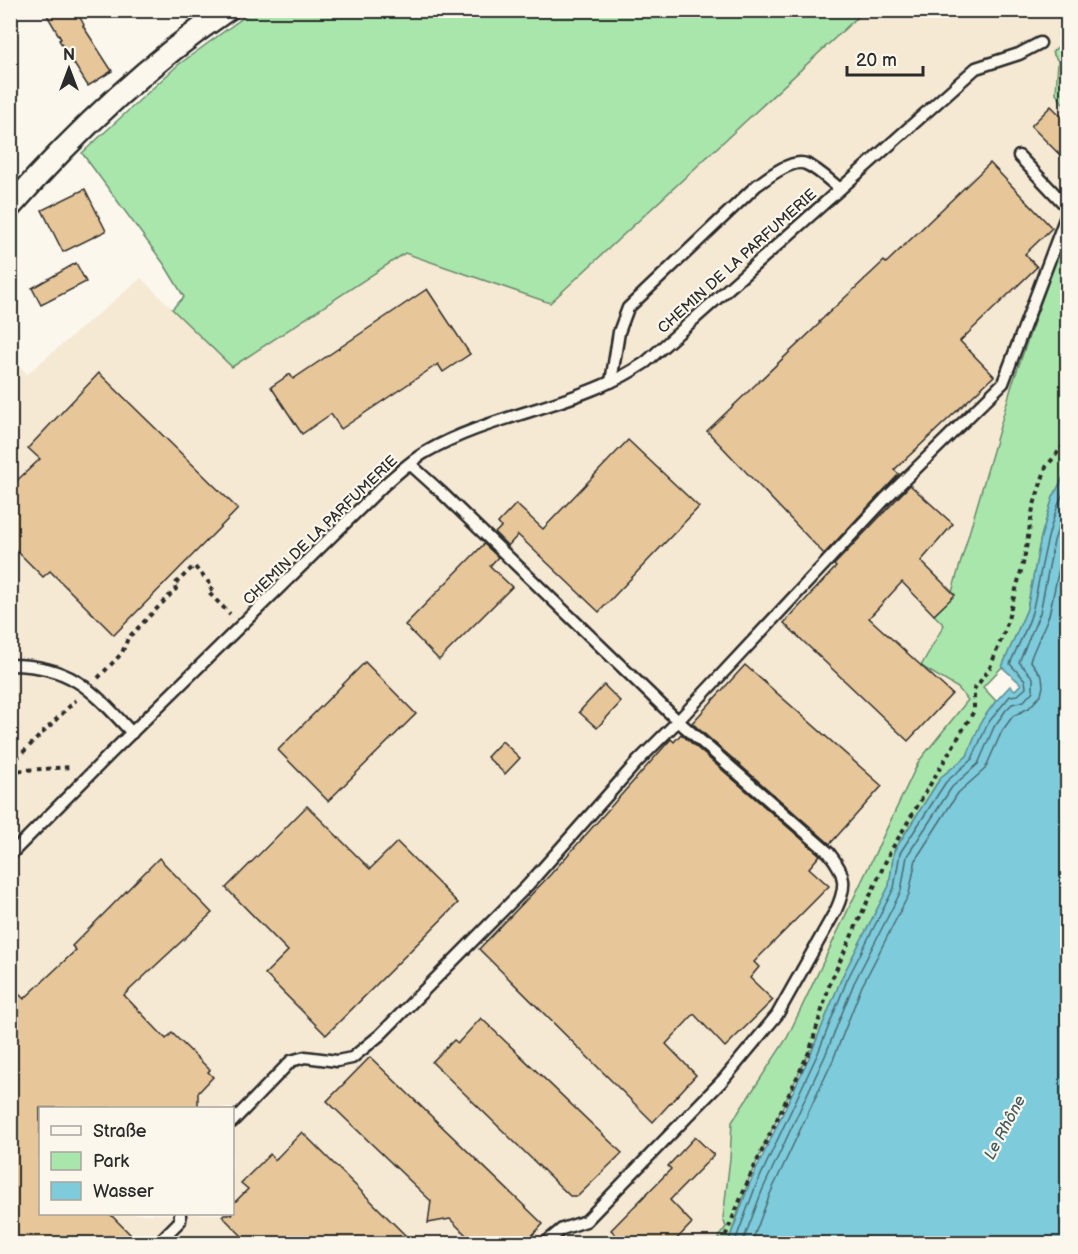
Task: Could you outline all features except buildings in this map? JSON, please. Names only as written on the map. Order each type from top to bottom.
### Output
[{"type":"street","points":[[10,207],[117,98],[226,10]]},
{"type":"lane","name":"CHEMIN DE LA PARFUMERIE","points":[[10,855],[383,486],[410,464],[424,453],[456,438],[611,382],[646,362],[976,68],[1019,54],[1040,43]]},
{"type":"lane","points":[[234,1120],[291,1061],[305,1056],[337,1061],[352,1058],[380,1035],[528,885],[637,762],[887,496],[1004,383],[1068,209],[1019,156]]},
{"type":"lane","points":[[611,382],[619,332],[628,308],[756,186],[778,170],[795,163],[805,163],[840,189]]},
{"type":"lane","points":[[410,464],[678,721],[829,854],[843,876],[843,895],[777,1016],[723,1080],[586,1221],[562,1229],[544,1244]]},
{"type":"lane","points":[[10,664],[46,667],[68,675],[88,688],[132,732]]},
{"type":"lane","points":[[157,1244],[180,1221],[180,1215]]},
{"type":"path","points":[[722,1244],[750,1176],[810,1050],[830,983],[890,852],[974,711],[974,689],[989,670],[1005,630],[1024,560],[1034,508],[1046,468],[1068,440]]},
{"type":"path","points":[[10,765],[122,653],[128,638],[176,589],[174,585],[194,566],[213,587],[208,592],[223,607]]},
{"type":"path","points":[[10,771],[73,767]]},
{"type":"shaded area","points":[[864,11],[1067,11],[1067,352],[968,700],[919,761],[787,1038],[732,1122],[727,1227],[719,1236],[718,1243],[11,1243],[10,356],[27,374],[141,278],[232,367],[405,253],[550,303]]},
{"type":"green space","points":[[252,11],[864,11],[550,303],[405,253],[232,367],[172,309],[184,297],[164,264],[82,153],[178,65]]},
{"type":"green space","points":[[1067,24],[1067,110],[1056,93],[1058,61],[1052,52],[1062,43],[1058,33]]},
{"type":"green space","points":[[1067,227],[1067,470],[1053,497],[1041,537],[1027,609],[1002,667],[983,687],[996,701],[982,720],[967,756],[941,777],[894,851],[889,886],[842,977],[812,1051],[810,1050],[750,1176],[728,1243],[718,1244],[719,1236],[726,1227],[723,1219],[732,1122],[787,1038],[919,761],[968,700],[958,688],[921,666],[944,625],[934,615],[954,595],[952,592],[1012,385]]},
{"type":"water","name":"Le Rhône","points":[[1067,470],[1067,1243],[728,1243],[749,1185],[812,1051],[842,977],[889,886],[894,851],[941,777],[967,756],[982,720],[996,701],[1010,686],[1015,690],[1021,684],[1002,667],[1027,609],[1041,537],[1053,497]]}]
